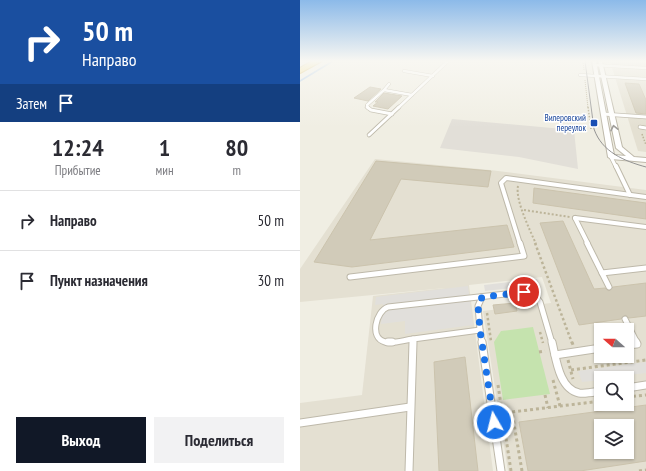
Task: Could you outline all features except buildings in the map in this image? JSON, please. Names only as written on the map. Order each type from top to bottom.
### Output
[{"type":"street","points":[[601,83],[603,114],[611,157],[646,160]]},
{"type":"street","points":[[602,83],[619,148],[634,159]]},
{"type":"lane","points":[[369,135],[425,83]]},
{"type":"lane","points":[[389,84],[368,103],[367,107],[371,110],[392,114]]},
{"type":"lane","points":[[384,90],[412,95]]},
{"type":"lane","points":[[603,114],[646,117]]},
{"type":"lane","points":[[640,127],[646,128]]},
{"type":"lane","points":[[611,157],[630,195]]},
{"type":"lane","points":[[350,277],[524,256],[501,183],[506,178],[646,197]]},
{"type":"lane","points":[[575,218],[646,227]]},
{"type":"lane","points":[[575,218],[609,288]]},
{"type":"lane","points":[[602,273],[646,268]]},
{"type":"lane","points":[[480,330],[385,343],[380,341],[376,333],[378,315],[381,311],[388,307],[524,292],[534,295],[540,302],[563,380],[569,388],[578,394],[594,392]]},
{"type":"lane","points":[[482,297],[478,306],[480,330],[501,471]]},
{"type":"lane","points":[[625,319],[627,323]]},
{"type":"lane","points":[[409,471],[413,339]]},
{"type":"lane","points":[[555,355],[594,349]]},
{"type":"lane","points":[[634,387],[646,385]]},
{"type":"lane","points":[[300,423],[410,407]]},
{"type":"path","points":[[585,83],[591,129]]},
{"type":"path","points":[[640,127],[646,145]]},
{"type":"path","points":[[520,180],[517,191],[575,352]]},
{"type":"path","points":[[524,210],[575,218]]},
{"type":"path","points":[[486,308],[492,347]]},
{"type":"path","points":[[539,330],[547,358]]},
{"type":"path","points":[[539,352],[545,351]]},
{"type":"path","points":[[571,370],[646,360]]},
{"type":"path","points":[[497,378],[511,471]]},
{"type":"path","points":[[553,379],[560,406]]},
{"type":"path","points":[[545,395],[548,408]]},
{"type":"path","points":[[634,396],[646,395]]},
{"type":"path","points":[[522,471],[512,412],[594,402]]},
{"type":"path","points":[[639,471],[646,470]]},
{"type":"shaded area","points":[[617,83],[646,83],[646,152],[638,151]]},
{"type":"shaded area","points":[[452,119],[574,130],[578,169],[519,157],[440,148]]},
{"type":"shaded area","points":[[375,159],[490,170],[646,190],[646,471],[508,471],[483,311],[551,303],[542,277],[469,285],[493,471],[300,471],[300,403],[362,395],[373,296],[445,288],[300,302],[300,269]]},
{"type":"shaded area","points":[[537,279],[539,285],[485,291],[484,285]]},
{"type":"shaded area","points":[[468,286],[473,325],[405,334],[405,321],[381,324],[383,304],[375,305],[376,297]]},
{"type":"shaded area","points":[[646,362],[646,373],[634,374],[634,371],[594,371],[594,381],[582,382],[578,371]]},
{"type":"green space","points":[[533,327],[550,394],[503,400],[494,342],[501,331]]},
{"type":"tram line","points":[[588,83],[594,129],[602,144],[608,150],[622,158],[646,167]]},
{"type":"place","name":"Вилеровский переулок","points":[[594,123]]},
{"type":"route","points":[[494,422],[480,330],[478,306],[482,297],[524,292]]}]
